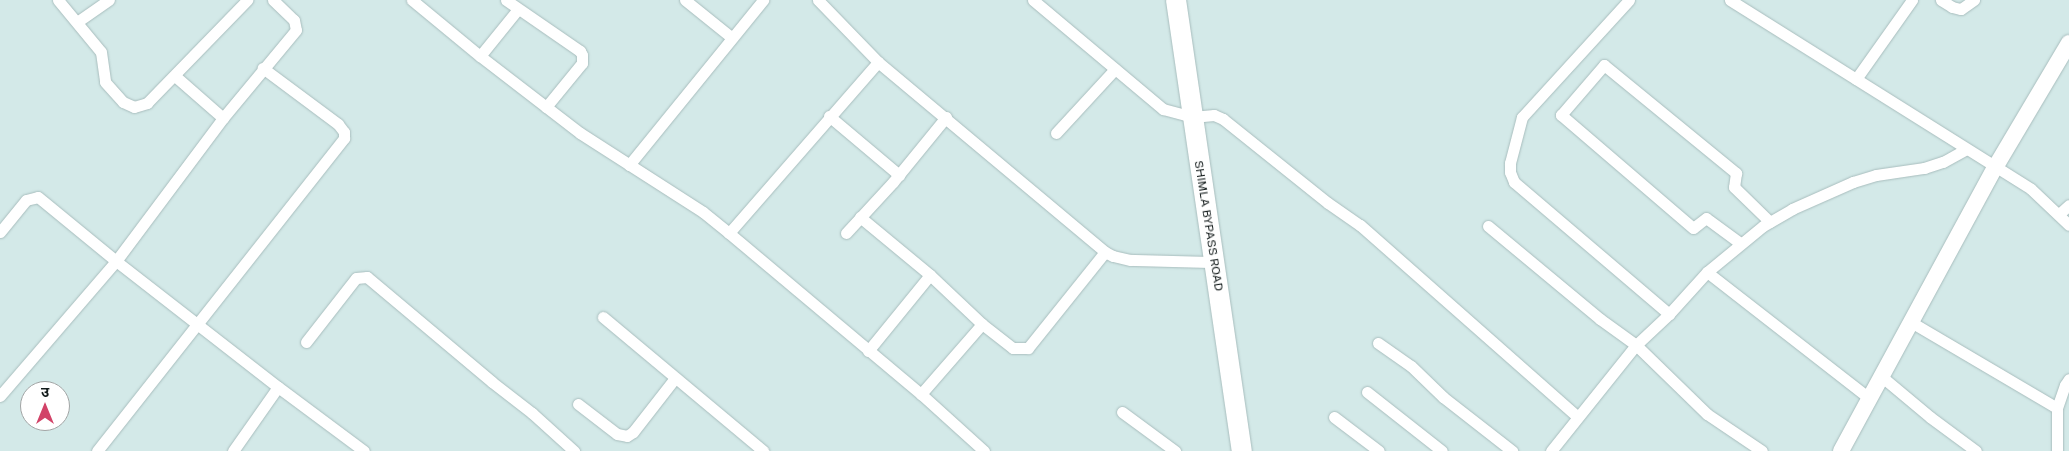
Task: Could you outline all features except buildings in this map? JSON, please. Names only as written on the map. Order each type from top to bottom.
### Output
[{"type":"highway","name":"SHIMLA BYPASS ROAD","points":[[1176,0],[1242,451]]},
{"type":"street","points":[[58,0],[101,52],[105,82],[123,102],[134,107],[141,107],[175,76],[247,0]]},
{"type":"street","points":[[77,22],[109,0]]},
{"type":"street","points":[[0,396],[116,261],[223,118],[297,26],[294,20],[273,0]]},
{"type":"street","points":[[412,0],[480,56],[580,133],[703,212],[730,233],[921,394],[984,451]]},
{"type":"street","points":[[506,0],[580,51],[582,55],[582,63],[546,107]]},
{"type":"street","points":[[686,0],[731,37]]},
{"type":"street","points":[[629,165],[731,37],[763,0]]},
{"type":"street","points":[[818,0],[878,62],[946,117],[1104,252],[1131,260],[1214,262]]},
{"type":"street","points":[[1033,0],[1163,110],[1192,117],[1214,115],[1223,119],[1328,203],[1360,225],[1577,416]]},
{"type":"street","points":[[1629,0],[1522,117],[1510,164],[1510,172],[1514,182],[1669,314]]},
{"type":"street","points":[[1730,0],[2031,189],[2069,225]]},
{"type":"street","points":[[1856,79],[1912,0]]},
{"type":"street","points":[[1941,0],[1952,7],[1961,9],[1974,0]]},
{"type":"street","points":[[480,56],[518,9]]},
{"type":"street","points":[[1841,451],[1996,166],[2064,61],[2069,43]]},
{"type":"street","points":[[730,233],[829,116],[878,62]]},
{"type":"street","points":[[1740,243],[1706,218],[1694,228],[1561,115],[1604,65],[1736,173],[1734,187],[1770,222]]},
{"type":"street","points":[[97,451],[344,138],[344,132],[338,124],[263,68]]},
{"type":"street","points":[[1056,133],[1115,69]]},
{"type":"street","points":[[175,76],[223,118]]},
{"type":"street","points":[[829,116],[899,175]]},
{"type":"street","points":[[846,233],[899,175],[946,117]]},
{"type":"street","points":[[1551,451],[1577,416],[1636,345],[1669,314],[1706,272],[1740,243],[1792,209],[1853,182],[1876,175],[1924,168],[1943,162],[1966,149]]},
{"type":"street","points":[[0,232],[26,200],[38,197],[116,261],[278,388],[364,451]]},
{"type":"street","points":[[2059,214],[2069,205]]},
{"type":"street","points":[[860,217],[930,275],[982,324],[1013,348],[1028,348],[1104,252]]},
{"type":"street","points":[[1488,226],[1600,319],[1636,345],[1707,414],[1762,451]]},
{"type":"street","points":[[1706,272],[1869,398]]},
{"type":"street","points":[[868,351],[930,275]]},
{"type":"street","points":[[306,342],[356,278],[367,277],[492,382],[532,413],[574,451]]},
{"type":"street","points":[[603,318],[763,451]]},
{"type":"street","points":[[1911,322],[2057,408]]},
{"type":"street","points":[[921,394],[982,324]]},
{"type":"street","points":[[1378,343],[1411,366],[1443,397],[1512,451]]},
{"type":"street","points":[[1881,376],[1930,417],[1976,451]]},
{"type":"street","points":[[578,404],[616,434],[627,436],[633,432],[675,378]]},
{"type":"street","points":[[2057,451],[2057,408],[2064,385],[2069,379]]},
{"type":"street","points":[[233,451],[278,388]]},
{"type":"street","points":[[1368,392],[1442,451]]},
{"type":"street","points":[[1122,412],[1175,451]]},
{"type":"street","points":[[1334,417],[1379,451]]}]
